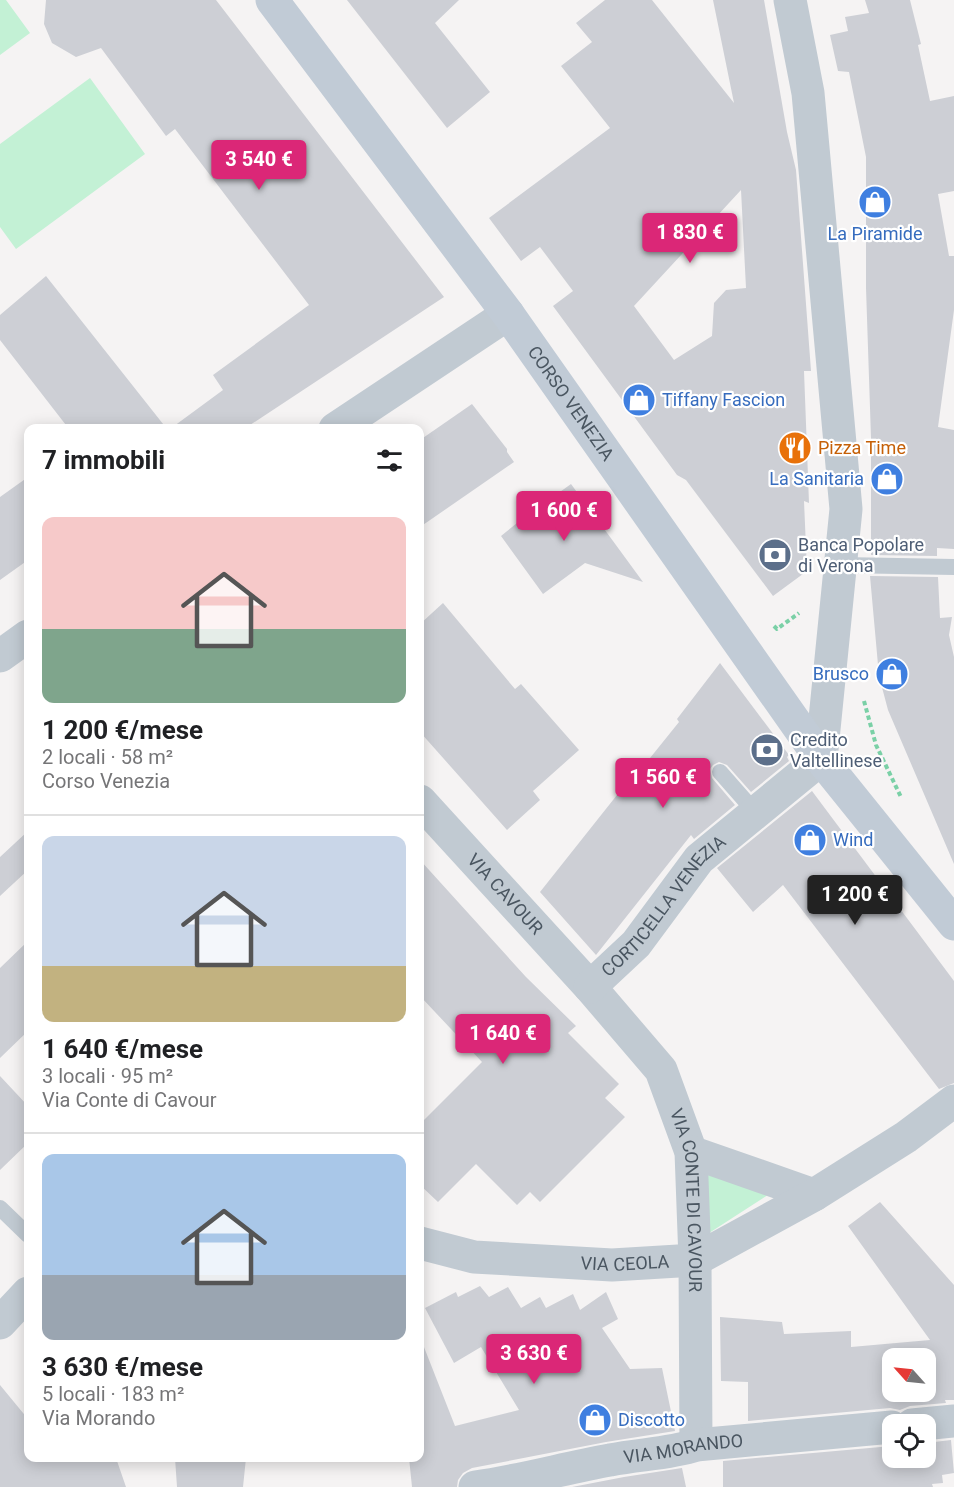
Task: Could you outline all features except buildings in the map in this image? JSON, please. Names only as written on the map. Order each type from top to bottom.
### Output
[{"type":"street","name":"CORSO VENEZIA","points":[[272,0],[507,314],[821,759],[954,924]]},
{"type":"street","points":[[800,5],[846,509],[821,759]]},
{"type":"street","points":[[342,424],[507,314]]},
{"type":"street","name":"CORTICELLA VENEZIA","points":[[590,987],[636,944],[699,859],[821,759]]},
{"type":"street","name":"VIA CAVOUR","points":[[424,805],[590,987]]},
{"type":"street","name":"VIA CONTE DI CAVOUR","points":[[590,987],[661,1070],[691,1152],[695,1260],[696,1445]]},
{"type":"street","name":"VIA CEOLA","points":[[424,1247],[474,1257],[600,1264],[695,1260],[814,1195],[906,1137],[954,1101]]},
{"type":"street","points":[[691,1152],[814,1195]]},
{"type":"street","points":[[0,1323],[24,1297]]},
{"type":"street","points":[[936,1423],[954,1421]]},
{"type":"street","name":"VIA MORANDO","points":[[475,1487],[612,1460],[683,1450],[696,1445],[882,1428]]},
{"type":"lane","points":[[841,565],[954,567]]},
{"type":"lane","points":[[720,772],[756,813]]},
{"type":"lane","points":[[0,1208],[24,1231]]},
{"type":"path","points":[[863,695],[876,745],[906,806]]},
{"type":"green space","points":[[0,0],[6,0],[30,33],[0,55]]},
{"type":"green space","points":[[90,78],[145,154],[16,249],[0,227],[0,144]]},
{"type":"green space","points":[[705,1172],[771,1193],[706,1235]]},
{"type":"place","name":"La Piramide","points":[[875,202]]},
{"type":"place","name":"Tiffany Fascion","points":[[639,400]]},
{"type":"place","name":"Pizza Time","points":[[795,448]]},
{"type":"place","name":"La Sanitaria","points":[[887,479]]},
{"type":"place","name":"Banca Popolare di Verona","points":[[775,555]]},
{"type":"place","name":"Brusco","points":[[892,674]]},
{"type":"place","name":"Credito Valtellinese","points":[[767,750]]},
{"type":"place","name":"Wind","points":[[810,840]]},
{"type":"place","name":"Discotto","points":[[595,1420]]}]
